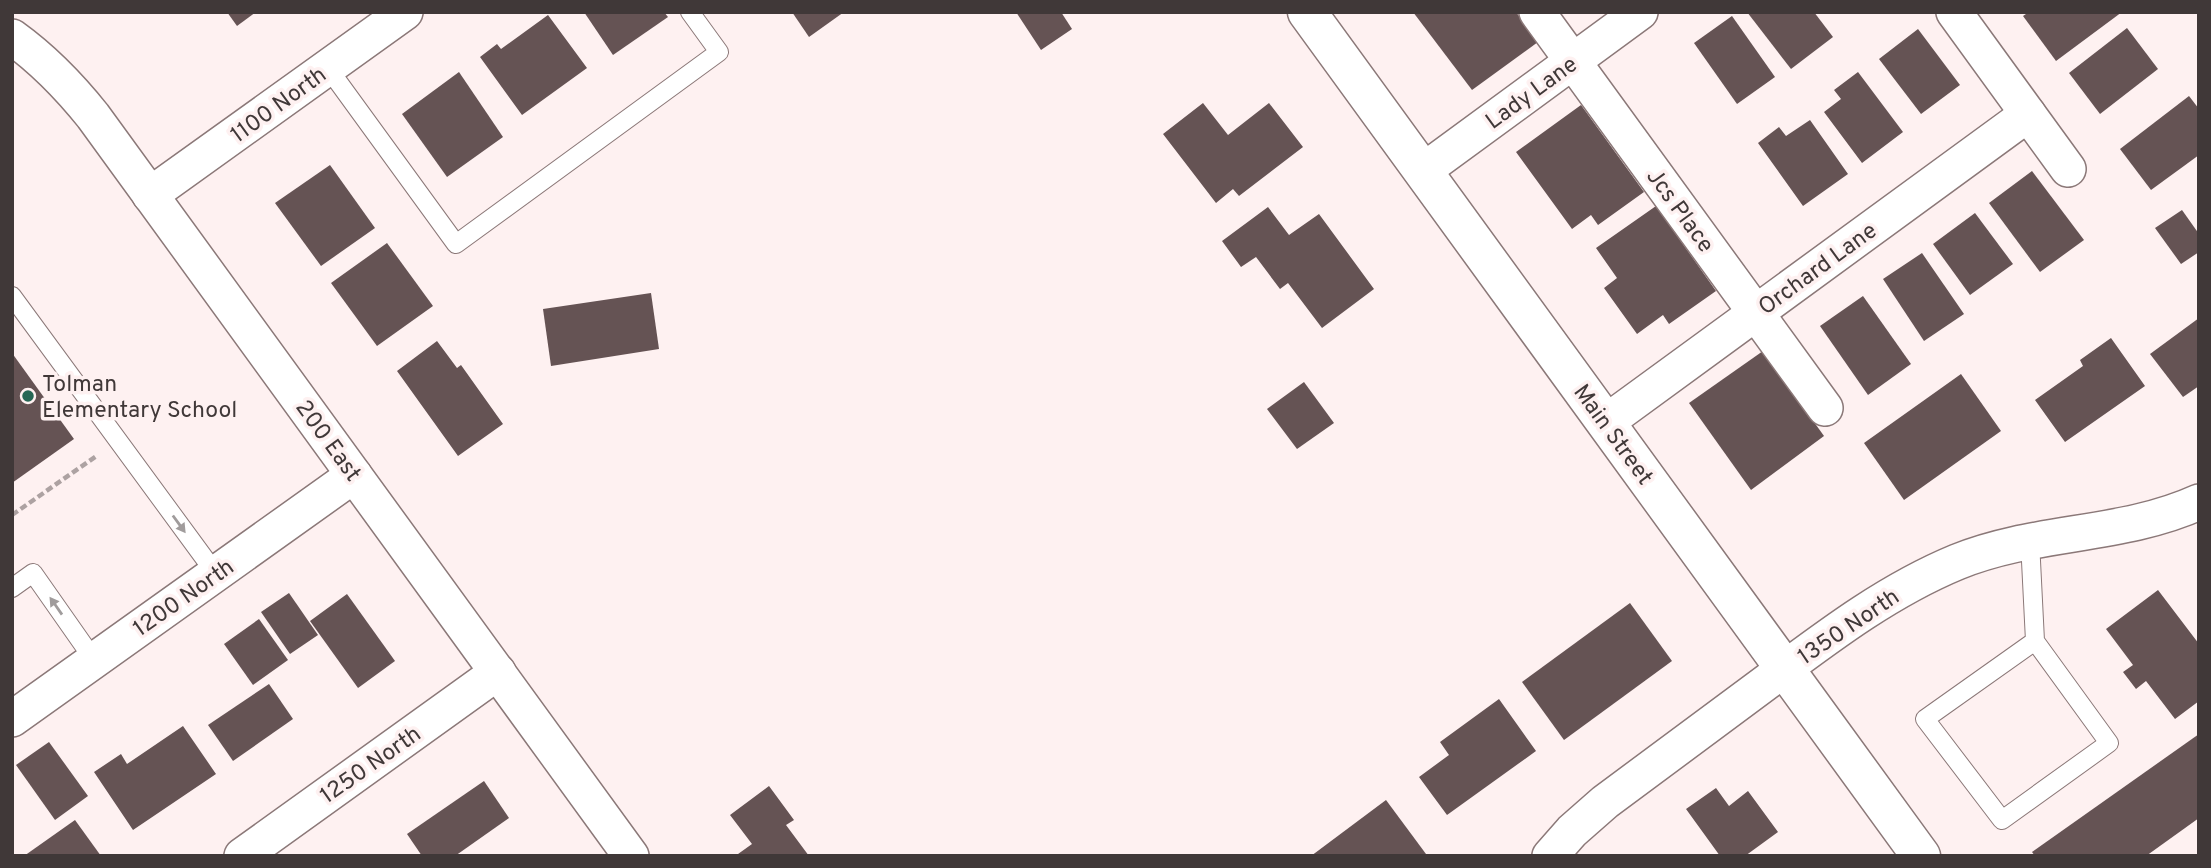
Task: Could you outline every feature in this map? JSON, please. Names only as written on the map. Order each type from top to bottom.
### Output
[{"type":"main road","name":"Main Street","points":[[1307,12],[1921,856]]},
{"type":"street","name":"1100 North","points":[[150,195],[405,12]]},
{"type":"street","name":"Jcs Place","points":[[1537,12],[1825,408]]},
{"type":"street","name":"Lady Lane","points":[[1423,171],[1640,12]]},
{"type":"street","points":[[1954,12],[2068,169]]},
{"type":"street","name":"200 East","points":[[15,44],[70,87],[632,856]]},
{"type":"street","name":"Orchard Lane","points":[[1605,423],[2028,114]]},
{"type":"street","name":"1200 North","points":[[12,719],[354,475]]},
{"type":"street","name":"1350 North","points":[[1550,856],[1572,831],[1605,802],[1857,617],[1923,577],[1994,549],[2139,523],[2199,502]]},
{"type":"street","name":"1250 North","points":[[242,856],[498,673]]},
{"type":"lane","points":[[328,68],[456,243],[719,52],[690,12]]},
{"type":"lane","points":[[12,296],[216,574]]},
{"type":"lane","points":[[2030,541],[2035,641],[2109,743],[2002,820],[1924,719],[2035,641]]},
{"type":"lane","points":[[12,587],[33,573],[94,660]]},
{"type":"path","points":[[12,515],[98,454]]},
{"type":"building","points":[[227,12],[256,12],[237,26]]},
{"type":"building","points":[[584,12],[664,12],[668,17],[613,55]]},
{"type":"building","points":[[792,12],[844,12],[809,37]]},
{"type":"building","points":[[1016,12],[1061,12],[1072,29],[1041,50]]},
{"type":"building","points":[[1413,12],[1516,12],[1538,42],[1472,90]]},
{"type":"building","points":[[1747,12],[1814,12],[1833,37],[1791,69]]},
{"type":"building","points":[[2029,12],[2122,12],[2056,61],[2023,16]]},
{"type":"building","points":[[548,15],[587,68],[522,115],[480,57],[497,44],[501,49]]},
{"type":"building","points":[[1732,16],[1775,77],[1737,104],[1694,43]]},
{"type":"building","points":[[2127,28],[2158,69],[2100,114],[2069,73]]},
{"type":"building","points":[[1918,29],[1960,85],[1921,114],[1879,59]]},
{"type":"building","points":[[459,72],[503,137],[447,177],[402,114]]},
{"type":"building","points":[[1858,72],[1903,132],[1862,163],[1824,112],[1841,99],[1834,90]]},
{"type":"building","points":[[2189,96],[2199,109],[2199,155],[2151,190],[2120,149]]},
{"type":"building","points":[[1203,103],[1228,135],[1269,103],[1303,147],[1239,196],[1233,189],[1216,203],[1163,134]]},
{"type":"building","points":[[1581,105],[1644,192],[1598,225],[1591,215],[1572,229],[1516,152]]},
{"type":"building","points":[[1810,120],[1848,174],[1803,206],[1758,143],[1779,127],[1786,136]]},
{"type":"building","points":[[330,165],[375,228],[321,266],[275,203]]},
{"type":"building","points":[[2032,171],[2084,240],[2040,272],[1989,203]]},
{"type":"building","points":[[1656,206],[1716,291],[1669,324],[1663,315],[1637,334],[1604,288],[1617,278],[1596,248]]},
{"type":"building","points":[[1268,207],[1289,235],[1319,214],[1374,289],[1322,328],[1288,283],[1280,289],[1256,257],[1241,267],[1222,241]]},
{"type":"building","points":[[2182,210],[2199,234],[2199,252],[2181,264],[2155,228]]},
{"type":"building","points":[[1975,213],[2013,264],[1970,295],[1933,244]]},
{"type":"building","points":[[387,243],[433,306],[377,346],[331,283]]},
{"type":"building","points":[[1922,253],[1964,314],[1924,341],[1883,279]]},
{"type":"building","points":[[651,293],[659,349],[551,366],[543,309]]},
{"type":"building","points":[[1863,296],[1911,364],[1868,395],[1820,326]]},
{"type":"building","points":[[2199,318],[2199,386],[2183,397],[2150,354]]},
{"type":"building","points":[[2111,338],[2145,386],[2065,442],[2035,400],[2083,366],[2080,360]]},
{"type":"building","points":[[437,341],[457,368],[461,365],[503,424],[458,456],[397,371]]},
{"type":"building","points":[[1763,351],[1824,436],[1751,490],[1689,403]]},
{"type":"building","name":"Tolman Elementary School","points":[[12,353],[74,439],[12,483]]},
{"type":"building","points":[[1961,374],[2001,431],[1904,500],[1864,443]]},
{"type":"building","points":[[1304,382],[1334,423],[1297,449],[1267,409]]},
{"type":"building","points":[[2158,590],[2199,644],[2199,701],[2175,719],[2146,681],[2136,689],[2123,672],[2133,665],[2106,629]]},
{"type":"building","points":[[289,593],[318,635],[290,654],[261,612]]},
{"type":"building","points":[[347,594],[395,661],[358,688],[310,621]]},
{"type":"building","points":[[1630,603],[1672,661],[1564,740],[1522,682]]},
{"type":"building","points":[[259,619],[288,660],[253,685],[224,644]]},
{"type":"building","points":[[269,684],[293,719],[233,761],[208,725]]},
{"type":"building","points":[[1499,699],[1536,751],[1447,815],[1419,777],[1449,755],[1440,742]]},
{"type":"building","points":[[183,726],[216,774],[133,830],[94,772],[121,754],[127,764]]},
{"type":"building","points":[[2199,734],[2199,818],[2146,856],[2035,856],[2032,852]]},
{"type":"building","points":[[49,742],[88,796],[55,820],[16,765]]},
{"type":"building","points":[[484,781],[509,818],[455,856],[422,856],[407,834]]},
{"type":"building","points":[[769,786],[794,820],[786,825],[809,856],[738,854],[752,844],[730,815]]},
{"type":"building","points":[[1716,788],[1729,806],[1748,791],[1778,832],[1745,856],[1720,856],[1686,809]]},
{"type":"building","points":[[1386,800],[1426,854],[1311,856]]},
{"type":"building","points":[[75,820],[101,856],[24,856]]},
{"type":"place","name":"Tolman Elementary School","points":[[28,396]]}]
